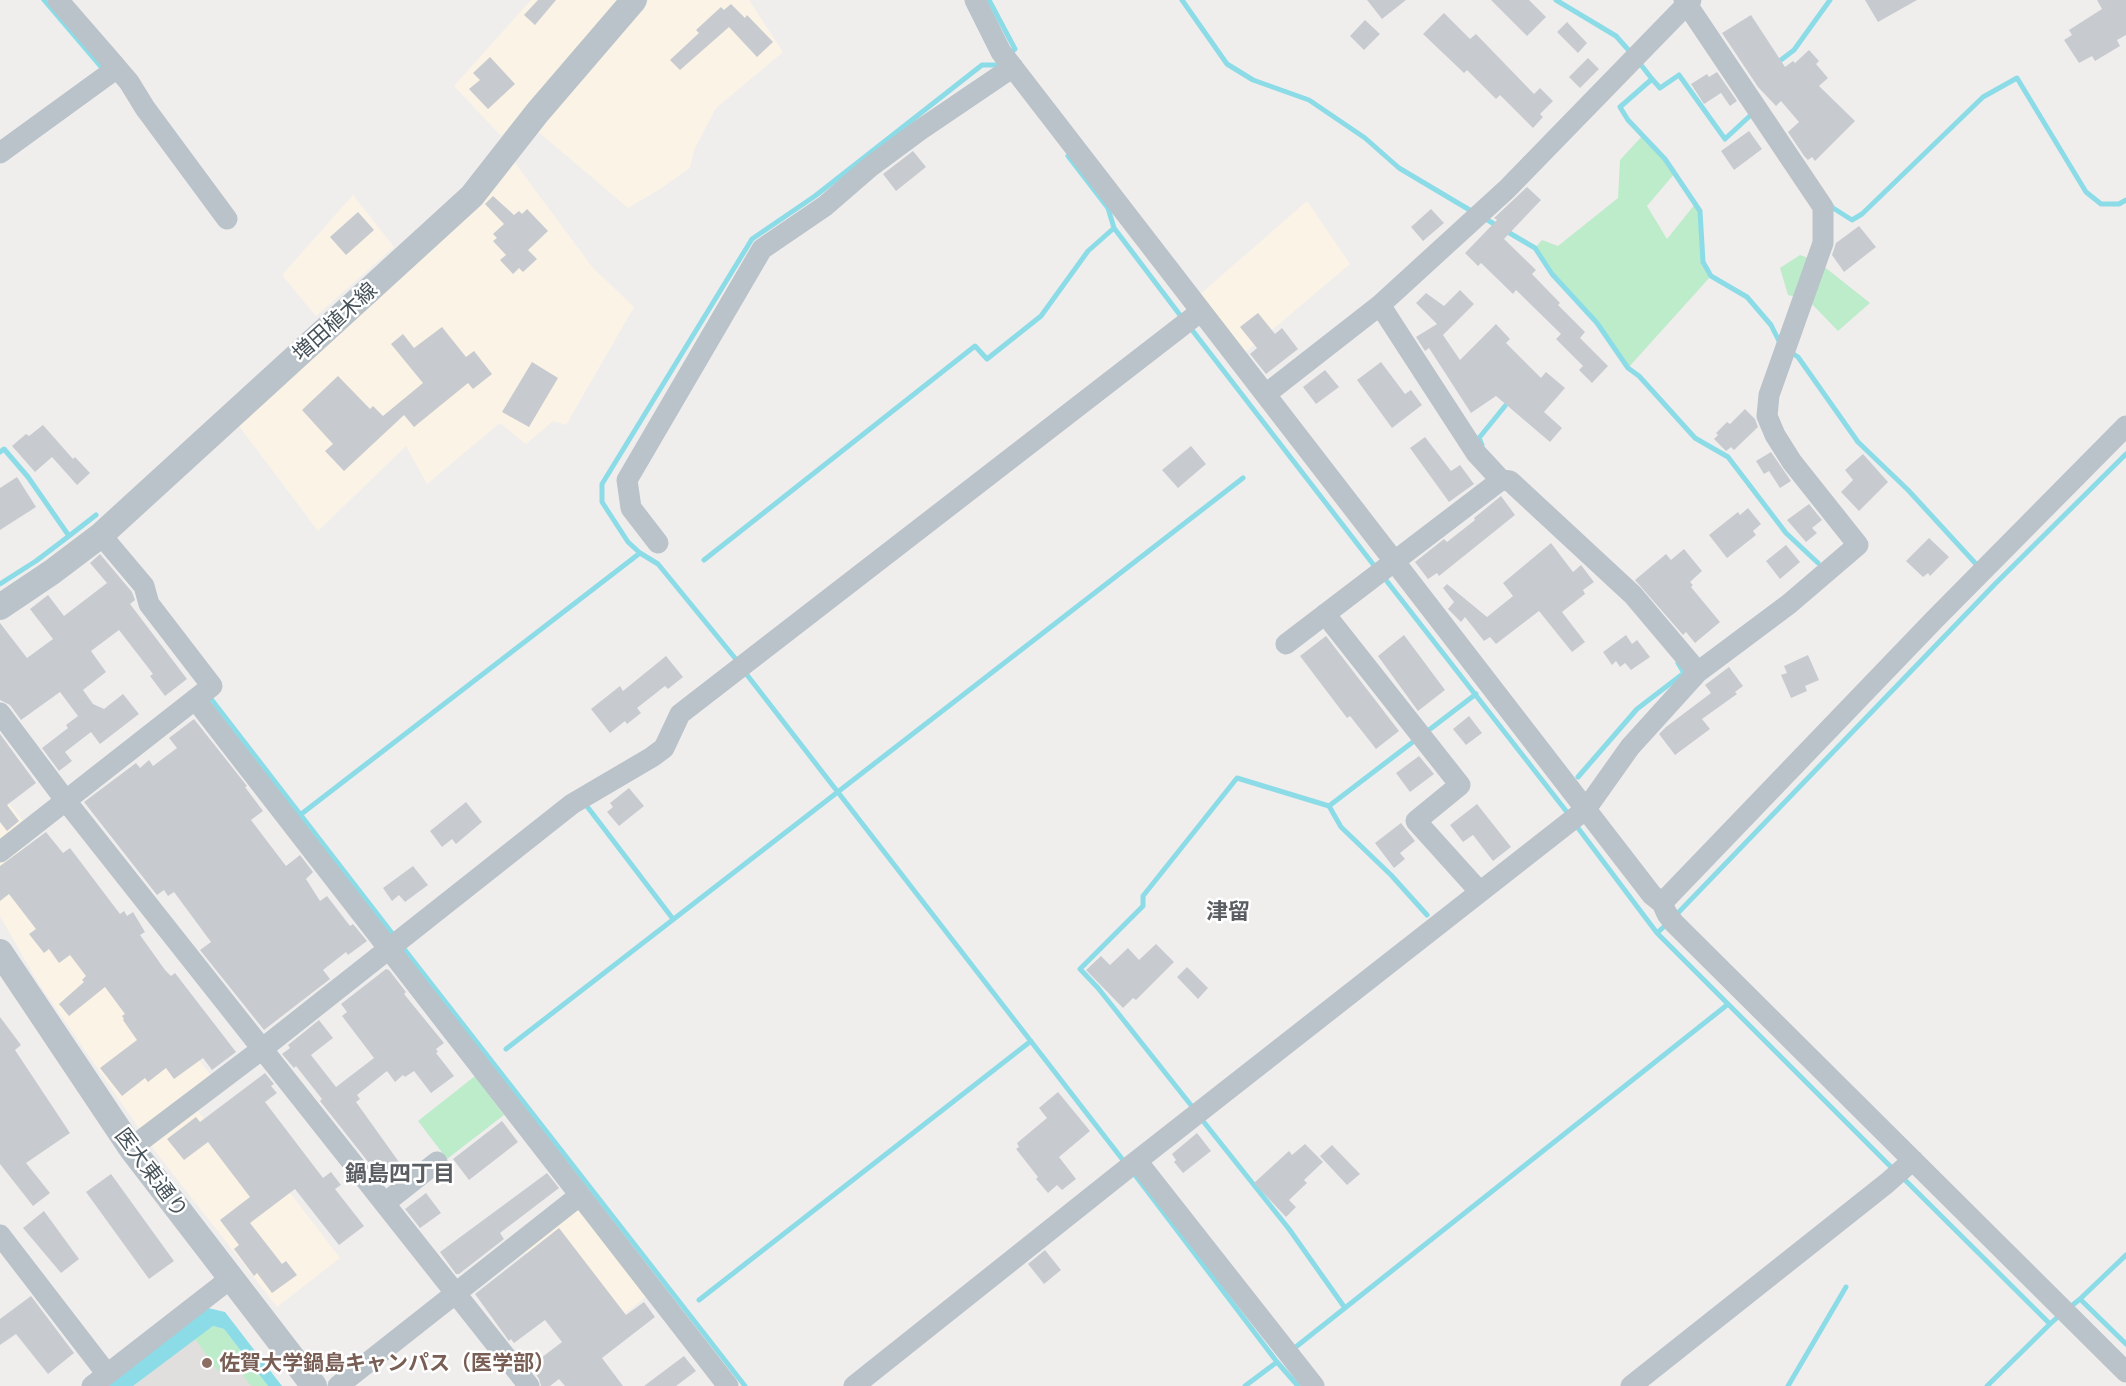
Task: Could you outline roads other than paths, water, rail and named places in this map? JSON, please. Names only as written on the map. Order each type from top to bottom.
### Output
[{"type":"street","points":[[58,0],[129,82],[145,108],[227,219]]},
{"type":"street","name":"増田植木線","points":[[0,607],[101,536],[472,196],[537,113],[634,0]]},
{"type":"street","points":[[975,0],[1006,65],[1266,394],[1385,567],[1579,814],[1668,913],[2126,1372]]},
{"type":"street","points":[[854,1386],[1579,814],[1630,747],[1698,672],[1789,604],[1858,546],[1792,462],[1775,435],[1767,416],[1769,394],[1823,243],[1823,207],[1687,1],[1480,214],[1380,305],[1266,394]]},
{"type":"street","points":[[654,538],[631,508],[627,480],[762,249],[825,206],[870,167],[1006,65]]},
{"type":"street","points":[[0,153],[117,68]]},
{"type":"street","points":[[1380,305],[1476,453],[1633,595],[1698,672]]},
{"type":"street","points":[[131,1148],[262,1049],[572,804],[652,757],[664,747],[680,714],[1200,312]]},
{"type":"street","points":[[1668,913],[1935,619],[2126,426]]},
{"type":"street","points":[[1286,644],[1385,567],[1506,480]]},
{"type":"street","points":[[101,536],[146,595],[202,694],[396,944],[579,1196],[728,1386]]},
{"type":"street","points":[[1325,614],[1460,785],[1416,821],[1480,892]]},
{"type":"street","points":[[0,852],[202,694]]},
{"type":"street","points":[[0,712],[66,801],[529,1386]]},
{"type":"street","name":"医大東通り","points":[[0,952],[131,1148],[314,1386]]},
{"type":"street","points":[[1631,1386],[1913,1160]]},
{"type":"street","points":[[385,1203],[437,1162]]},
{"type":"street","points":[[1131,1166],[1314,1386]]},
{"type":"street","points":[[338,1386],[579,1196]]},
{"type":"street","points":[[0,1235],[99,1380],[231,1278]]},
{"type":"water","points":[[208,1308],[225,1312],[282,1386],[268,1386],[224,1329],[213,1326],[133,1386],[106,1386]]},
{"type":"waterway","points":[[44,0],[102,68]]},
{"type":"waterway","points":[[989,0],[1015,49],[1009,54]]},
{"type":"waterway","points":[[1182,0],[1227,64],[1253,80],[1309,100],[1365,138],[1399,168],[1473,212]]},
{"type":"waterway","points":[[1556,0],[1616,36],[1632,54]]},
{"type":"waterway","points":[[1777,63],[1794,50],[1830,0]]},
{"type":"waterway","points":[[739,663],[658,564],[628,542],[602,502],[602,484],[752,239],[815,196],[982,65],[997,65],[1002,61]]},
{"type":"waterway","points":[[1638,61],[1652,79],[1620,107],[1628,120],[1665,159],[1700,211],[1703,262],[1711,276],[1747,297],[1771,325],[1780,343]]},
{"type":"waterway","points":[[1652,79],[1660,88],[1679,75],[1725,139],[1753,113]]},
{"type":"waterway","points":[[1830,204],[1852,220],[1862,214],[1983,97],[2017,78],[2086,192],[2101,204],[2119,204],[2126,200]]},
{"type":"waterway","points":[[1068,156],[1108,208],[1114,228],[1183,319]]},
{"type":"waterway","points":[[1484,218],[1535,248],[1552,274],[1597,323],[1628,368],[1639,376],[1695,438],[1728,457],[1786,533],[1818,563]]},
{"type":"waterway","points":[[704,560],[975,346],[987,359],[1041,316],[1088,251],[1114,228]]},
{"type":"waterway","points":[[1189,326],[1376,568]]},
{"type":"waterway","points":[[1789,351],[1798,357],[1858,442],[1908,490],[1976,564]]},
{"type":"waterway","points":[[1482,445],[1479,438],[1505,406]]},
{"type":"waterway","points":[[0,452],[4,449],[28,477],[69,536],[96,515]]},
{"type":"waterway","points":[[1675,916],[1995,584],[2126,454]]},
{"type":"waterway","points":[[506,1049],[1243,478]]},
{"type":"waterway","points":[[0,584],[69,536]]},
{"type":"waterway","points":[[300,815],[640,553]]},
{"type":"waterway","points":[[1382,575],[1570,816]]},
{"type":"waterway","points":[[1578,777],[1637,709],[1684,673],[1678,663]]},
{"type":"waterway","points":[[744,671],[1126,1164]]},
{"type":"waterway","points":[[1425,733],[1476,694]]},
{"type":"waterway","points":[[208,695],[395,937]]},
{"type":"waterway","points":[[1194,1109],[1098,988],[1080,969],[1143,906],[1143,896],[1237,778],[1329,806],[1418,738]]},
{"type":"waterway","points":[[586,805],[673,919]]},
{"type":"waterway","points":[[1329,806],[1341,827],[1391,875],[1427,915]]},
{"type":"waterway","points":[[1575,824],[1657,933]]},
{"type":"waterway","points":[[1668,923],[1657,933],[1894,1170]]},
{"type":"waterway","points":[[401,945],[745,1386]]},
{"type":"waterway","points":[[1297,1346],[1727,1005]]},
{"type":"waterway","points":[[699,1300],[1031,1041]]},
{"type":"waterway","points":[[1199,1116],[1289,1229],[1345,1308]]},
{"type":"waterway","points":[[1132,1171],[1277,1362],[1298,1386]]},
{"type":"waterway","points":[[1901,1176],[2050,1324],[2061,1314]]},
{"type":"waterway","points":[[2080,1299],[2126,1255]]},
{"type":"waterway","points":[[1788,1386],[1846,1287]]},
{"type":"waterway","points":[[2069,1308],[2080,1299],[2126,1344]]},
{"type":"waterway","points":[[1987,1386],[2050,1324]]},
{"type":"waterway","points":[[1245,1386],[1277,1362]]},
{"type":"place","name":"佐賀大学鍋島キャンパス（医学部）","points":[[207,1363]]},
{"type":"district","name":"津留","points":[[1228,912]]},
{"type":"district","name":"鍋島四丁目","points":[[400,1174]]}]
